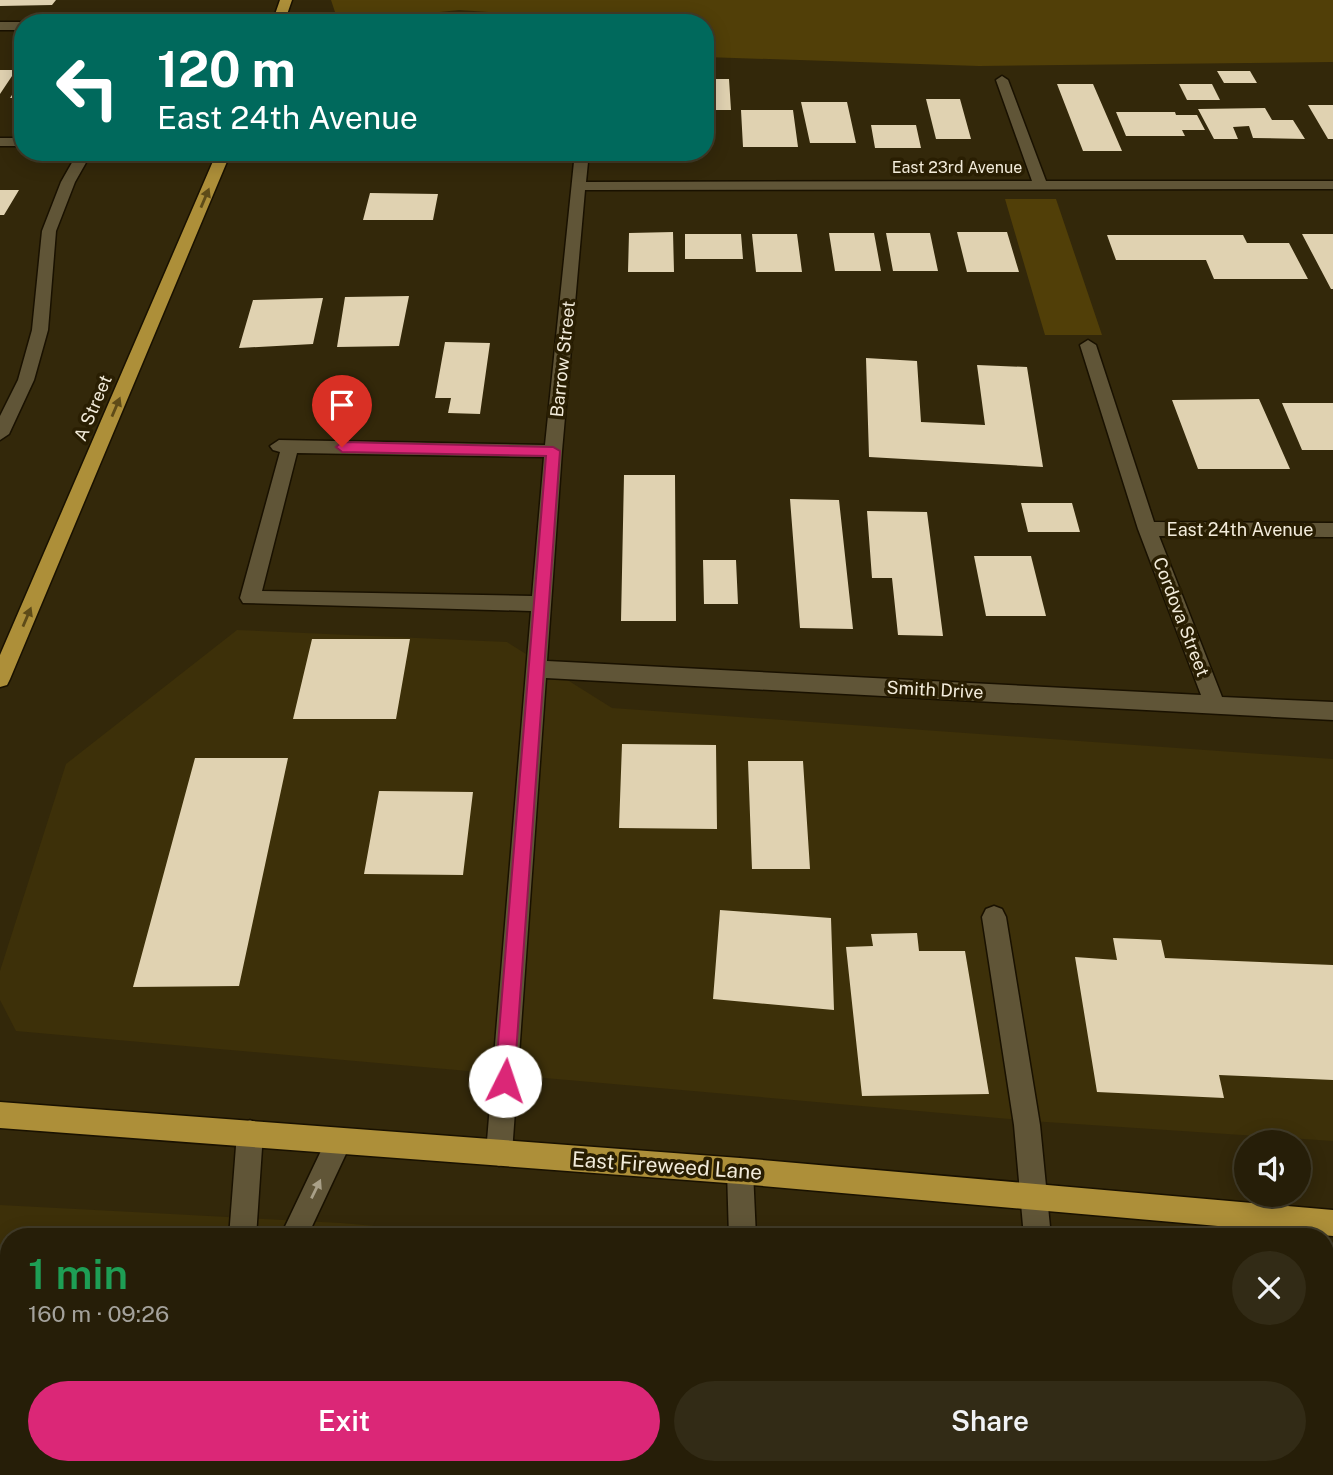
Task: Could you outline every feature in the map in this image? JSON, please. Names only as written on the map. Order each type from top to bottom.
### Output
[{"type":"main road","name":"A Street","points":[[0,679],[220,161]]},
{"type":"main road","name":"East Fireweed Lane","points":[[0,1115],[740,1171],[1333,1223]]},
{"type":"street","points":[[1002,80],[1040,184]]},
{"type":"street","points":[[0,434],[26,380],[40,330],[49,231],[68,182],[80,161]]},
{"type":"street","name":"Barrow Street","points":[[499,1153],[553,451],[582,161]]},
{"type":"street","name":"East 23rd Avenue","points":[[581,186],[1333,185]]},
{"type":"street","name":"Cordova Street","points":[[1088,345],[1147,529],[1215,704]]},
{"type":"street","points":[[542,604],[250,598],[284,446],[553,451]]},
{"type":"street","name":"East 24th Avenue","points":[[1147,529],[1333,530]]},
{"type":"street","name":"Smith Drive","points":[[536,669],[1333,711]]},
{"type":"street","points":[[994,916],[1027,1125],[1037,1228]]},
{"type":"street","points":[[243,1228],[250,1133]]},
{"type":"street","points":[[297,1228],[339,1141]]},
{"type":"street","points":[[740,1171],[743,1228]]},
{"type":"shaded area","points":[[331,0],[1333,0],[1333,62],[979,66],[714,57],[714,14],[518,14],[459,10],[421,14],[336,14]]},
{"type":"shaded area","points":[[1005,199],[1056,199],[1102,335],[1045,335]]},
{"type":"shaded area","points":[[237,630],[507,642],[612,708],[1333,759],[1333,1141],[1311,1140],[1311,1130],[1234,1130],[1234,1134],[1031,1121],[16,1031],[0,1000],[0,971],[66,764]]},
{"type":"shaded area","points":[[0,1205],[398,1228],[0,1228]]},
{"type":"building","points":[[0,0],[56,0],[52,5],[0,6]]},
{"type":"building","points":[[0,70],[14,70],[14,73],[0,94]]},
{"type":"building","points":[[1217,71],[1250,71],[1257,83],[1224,83]]},
{"type":"building","points":[[714,79],[729,79],[731,110],[714,110]]},
{"type":"building","points":[[1057,84],[1093,84],[1122,151],[1083,151]]},
{"type":"building","points":[[1179,84],[1212,84],[1220,100],[1187,100]]},
{"type":"building","points":[[926,99],[960,99],[971,139],[936,139]]},
{"type":"building","points":[[801,102],[847,102],[856,143],[810,143]]},
{"type":"building","points":[[1308,105],[1333,105],[1333,139],[1328,139]]},
{"type":"building","points":[[1265,108],[1272,120],[1293,120],[1305,139],[1253,138],[1249,126],[1233,127],[1238,139],[1214,139],[1198,109]]},
{"type":"building","points":[[741,110],[793,110],[798,147],[743,147]]},
{"type":"building","points":[[1116,112],[1175,112],[1176,115],[1197,115],[1205,130],[1182,130],[1185,136],[1126,136]]},
{"type":"building","points":[[871,125],[916,125],[921,148],[875,148]]},
{"type":"building","points":[[0,190],[19,190],[4,215],[0,215]]},
{"type":"building","points":[[370,193],[438,194],[433,220],[363,220]]},
{"type":"building","points":[[673,232],[674,272],[628,272],[629,233]]},
{"type":"building","points":[[957,232],[1007,232],[1019,272],[967,272]]},
{"type":"building","points":[[829,233],[874,233],[881,271],[835,271]]},
{"type":"building","points":[[886,233],[930,233],[938,271],[893,271]]},
{"type":"building","points":[[685,234],[741,234],[743,259],[685,259]]},
{"type":"building","points":[[752,234],[797,234],[802,272],[756,272]]},
{"type":"building","points":[[1302,234],[1333,234],[1333,289],[1331,289]]},
{"type":"building","points":[[1107,235],[1243,235],[1247,243],[1289,243],[1308,279],[1214,279],[1206,260],[1116,260]]},
{"type":"building","points":[[409,296],[399,346],[337,347],[345,297]]},
{"type":"building","points":[[323,298],[313,344],[239,348],[253,300]]},
{"type":"building","points":[[445,342],[490,343],[480,414],[448,413],[451,398],[435,398]]},
{"type":"building","points":[[866,358],[917,361],[921,422],[985,425],[977,365],[1027,367],[1043,467],[869,457]]},
{"type":"building","points":[[1259,399],[1290,469],[1198,469],[1172,400]]},
{"type":"building","points":[[1282,403],[1333,403],[1333,450],[1302,450]]},
{"type":"building","points":[[624,475],[675,475],[676,621],[621,621]]},
{"type":"building","points":[[790,499],[839,500],[853,629],[800,628]]},
{"type":"building","points":[[1021,503],[1072,503],[1080,532],[1028,532]]},
{"type":"building","points":[[867,511],[927,512],[943,636],[898,635],[892,578],[872,578]]},
{"type":"building","points":[[974,556],[1031,556],[1046,616],[986,616]]},
{"type":"building","points":[[703,560],[736,560],[738,604],[704,604]]},
{"type":"building","points":[[312,639],[410,639],[396,719],[293,719]]},
{"type":"building","points":[[622,744],[716,745],[717,829],[619,828]]},
{"type":"building","points":[[195,758],[288,758],[239,986],[133,987]]},
{"type":"building","points":[[748,761],[803,761],[810,869],[752,869]]},
{"type":"building","points":[[379,791],[473,792],[463,875],[364,874]]},
{"type":"building","points":[[720,910],[831,918],[834,1010],[713,999]]},
{"type":"building","points":[[917,933],[919,951],[965,951],[989,1094],[862,1096],[846,947],[873,946],[871,934]]},
{"type":"building","points":[[1113,938],[1161,940],[1165,958],[1333,965],[1333,1080],[1219,1075],[1224,1098],[1097,1092],[1075,957],[1117,960]]},
{"type":"route","points":[[342,447],[553,451],[505,1081]]}]
